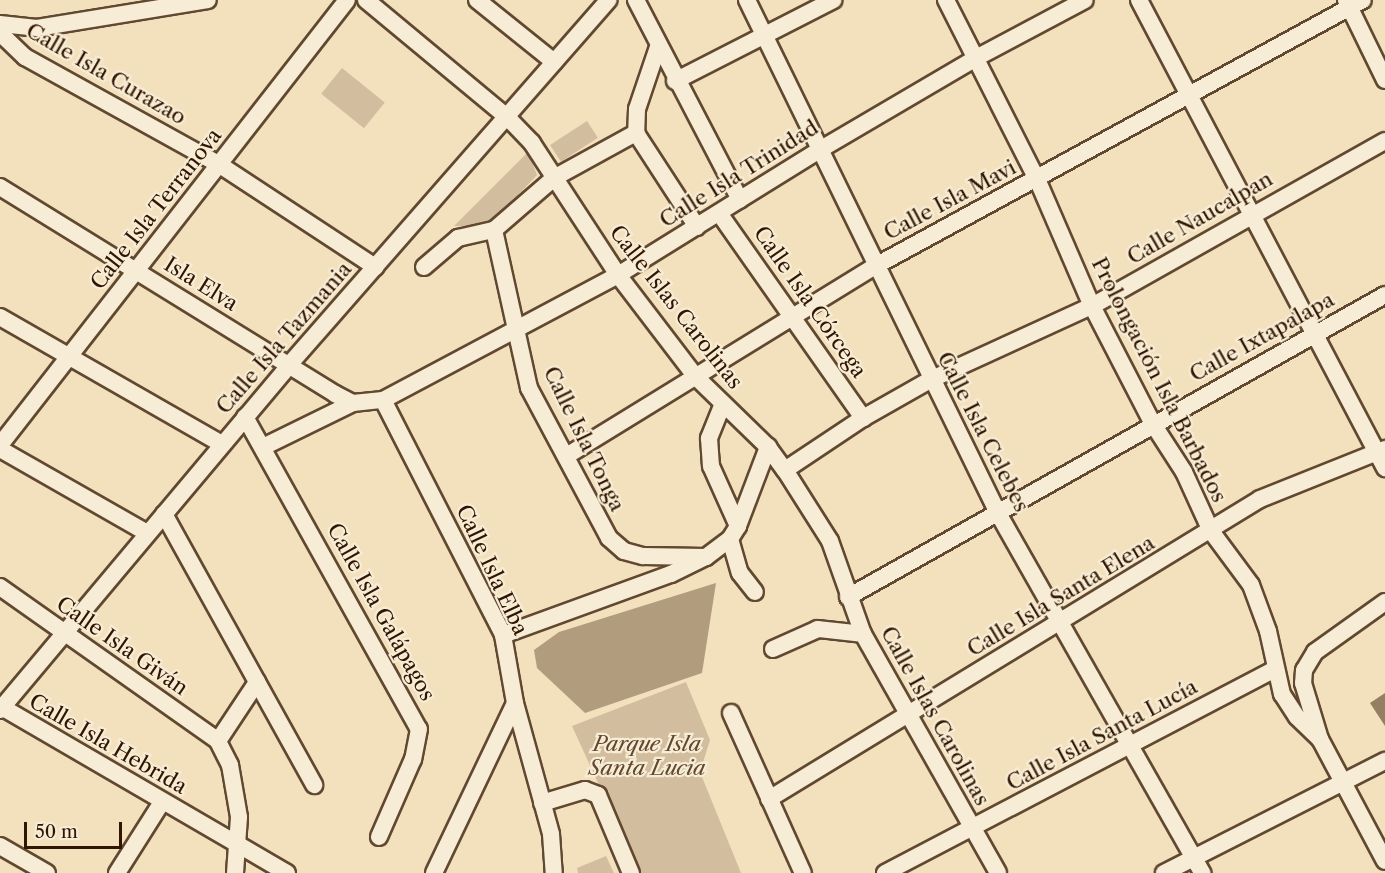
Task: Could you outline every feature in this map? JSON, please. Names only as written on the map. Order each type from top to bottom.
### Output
[{"type":"street","points":[[0,24],[37,28],[208,0]]},
{"type":"street","name":"Calle Isla Terranova","points":[[0,447],[347,0]]},
{"type":"street","name":"Calle Islas Carolinas","points":[[366,0],[507,117],[543,157],[554,178],[618,275],[696,377],[722,406],[768,447],[785,470],[830,541],[863,634],[998,873]]},
{"type":"street","points":[[477,0],[554,62]]},
{"type":"street","name":"Calle Isla Tazmania","points":[[1,708],[63,631],[289,365],[608,0]]},
{"type":"street","points":[[636,0],[675,81],[740,200]]},
{"type":"street","name":"Calle Isla Celebes","points":[[747,0],[766,33],[879,264],[930,380],[999,515],[1202,873]]},
{"type":"street","points":[[675,81],[833,0]]},
{"type":"street","name":"Prolongación Isla Barbados","points":[[946,0],[1037,179],[1092,306],[1153,424],[1184,472],[1211,531],[1251,585],[1268,631],[1275,669],[1289,706],[1320,739]]},
{"type":"street","name":"Calle Isla Trinidad","points":[[383,400],[517,331],[618,275],[821,149],[976,58],[1085,0]]},
{"type":"street","points":[[1139,0],[1383,456]]},
{"type":"street","points":[[1352,3],[1385,80]]},
{"type":"street","name":"Calle Isla Mavi","points":[[568,455],[879,264],[1189,96],[1352,3]]},
{"type":"street","name":"Calle Isla Curazao","points":[[0,33],[26,57],[219,165],[375,267]]},
{"type":"street","points":[[658,47],[637,109],[636,133],[696,227]]},
{"type":"street","points":[[424,267],[458,238],[494,230],[554,178],[636,133]]},
{"type":"street","name":"Calle Naucalpan","points":[[785,470],[863,418],[930,380],[1092,306],[1385,141]]},
{"type":"street","name":"Isla Elva","points":[[0,187],[353,403]]},
{"type":"street","name":"Calle Isla Córcega","points":[[719,213],[863,418]]},
{"type":"street","name":"Calle Isla Tonga","points":[[494,230],[529,388],[568,455],[596,517],[609,538],[624,551],[643,556],[706,557]]},
{"type":"street","name":"Calle Ixtapalapa","points":[[848,597],[999,515],[1153,424],[1385,295]]},
{"type":"street","points":[[0,317],[222,444]]},
{"type":"street","points":[[263,447],[353,403],[383,400]]},
{"type":"street","name":"Calle Isla Elba","points":[[383,400],[503,635],[515,703],[551,834],[554,873]]},
{"type":"street","points":[[722,406],[709,438],[711,466],[734,532],[741,573],[755,592]]},
{"type":"street","name":"Calle Isla Galápagos","points":[[245,417],[419,729],[413,759],[379,837]]},
{"type":"street","points":[[0,447],[147,533]]},
{"type":"street","points":[[503,635],[671,574],[706,557],[734,532],[768,447]]},
{"type":"street","name":"Calle Isla Santa Elena","points":[[769,799],[910,715],[1260,499],[1383,456]]},
{"type":"street","points":[[164,514],[314,785]]},
{"type":"street","name":"Calle Isla Giván","points":[[0,587],[218,741]]},
{"type":"street","points":[[1385,602],[1323,644],[1304,670],[1304,694],[1320,739],[1385,861]]},
{"type":"street","points":[[773,650],[818,629],[863,634]]},
{"type":"street","name":"Calle Isla Santa Lucía","points":[[885,873],[1132,746],[1275,669]]},
{"type":"street","points":[[235,873],[239,845],[239,817],[230,765],[218,741],[257,682]]},
{"type":"street","points":[[434,873],[515,703]]},
{"type":"street","name":"Calle Isla Hebrida","points":[[1,708],[287,873]]},
{"type":"street","points":[[731,713],[803,873]]},
{"type":"street","points":[[1164,873],[1341,781],[1385,761]]},
{"type":"street","points":[[542,803],[585,789],[598,795],[631,873]]},
{"type":"street","points":[[117,873],[162,802]]},
{"type":"street","points":[[0,846],[47,873]]},
{"type":"green space","points":[[342,68],[385,103],[364,128],[321,94]]},
{"type":"green space","points":[[587,121],[598,138],[561,162],[550,145]]},
{"type":"green space","points":[[528,152],[537,175],[488,227],[454,226]]},
{"type":"green space","name":"Parque Isla Santa Lucia","points":[[686,682],[710,740],[700,772],[741,873],[639,873],[572,726]]},
{"type":"green space","points":[[606,856],[614,873],[578,873],[577,868]]},
{"type":"shaded area","points":[[716,583],[702,673],[585,713],[537,668],[534,650],[559,632]]},
{"type":"building","points":[[1385,693],[1385,726],[1370,703]]}]
